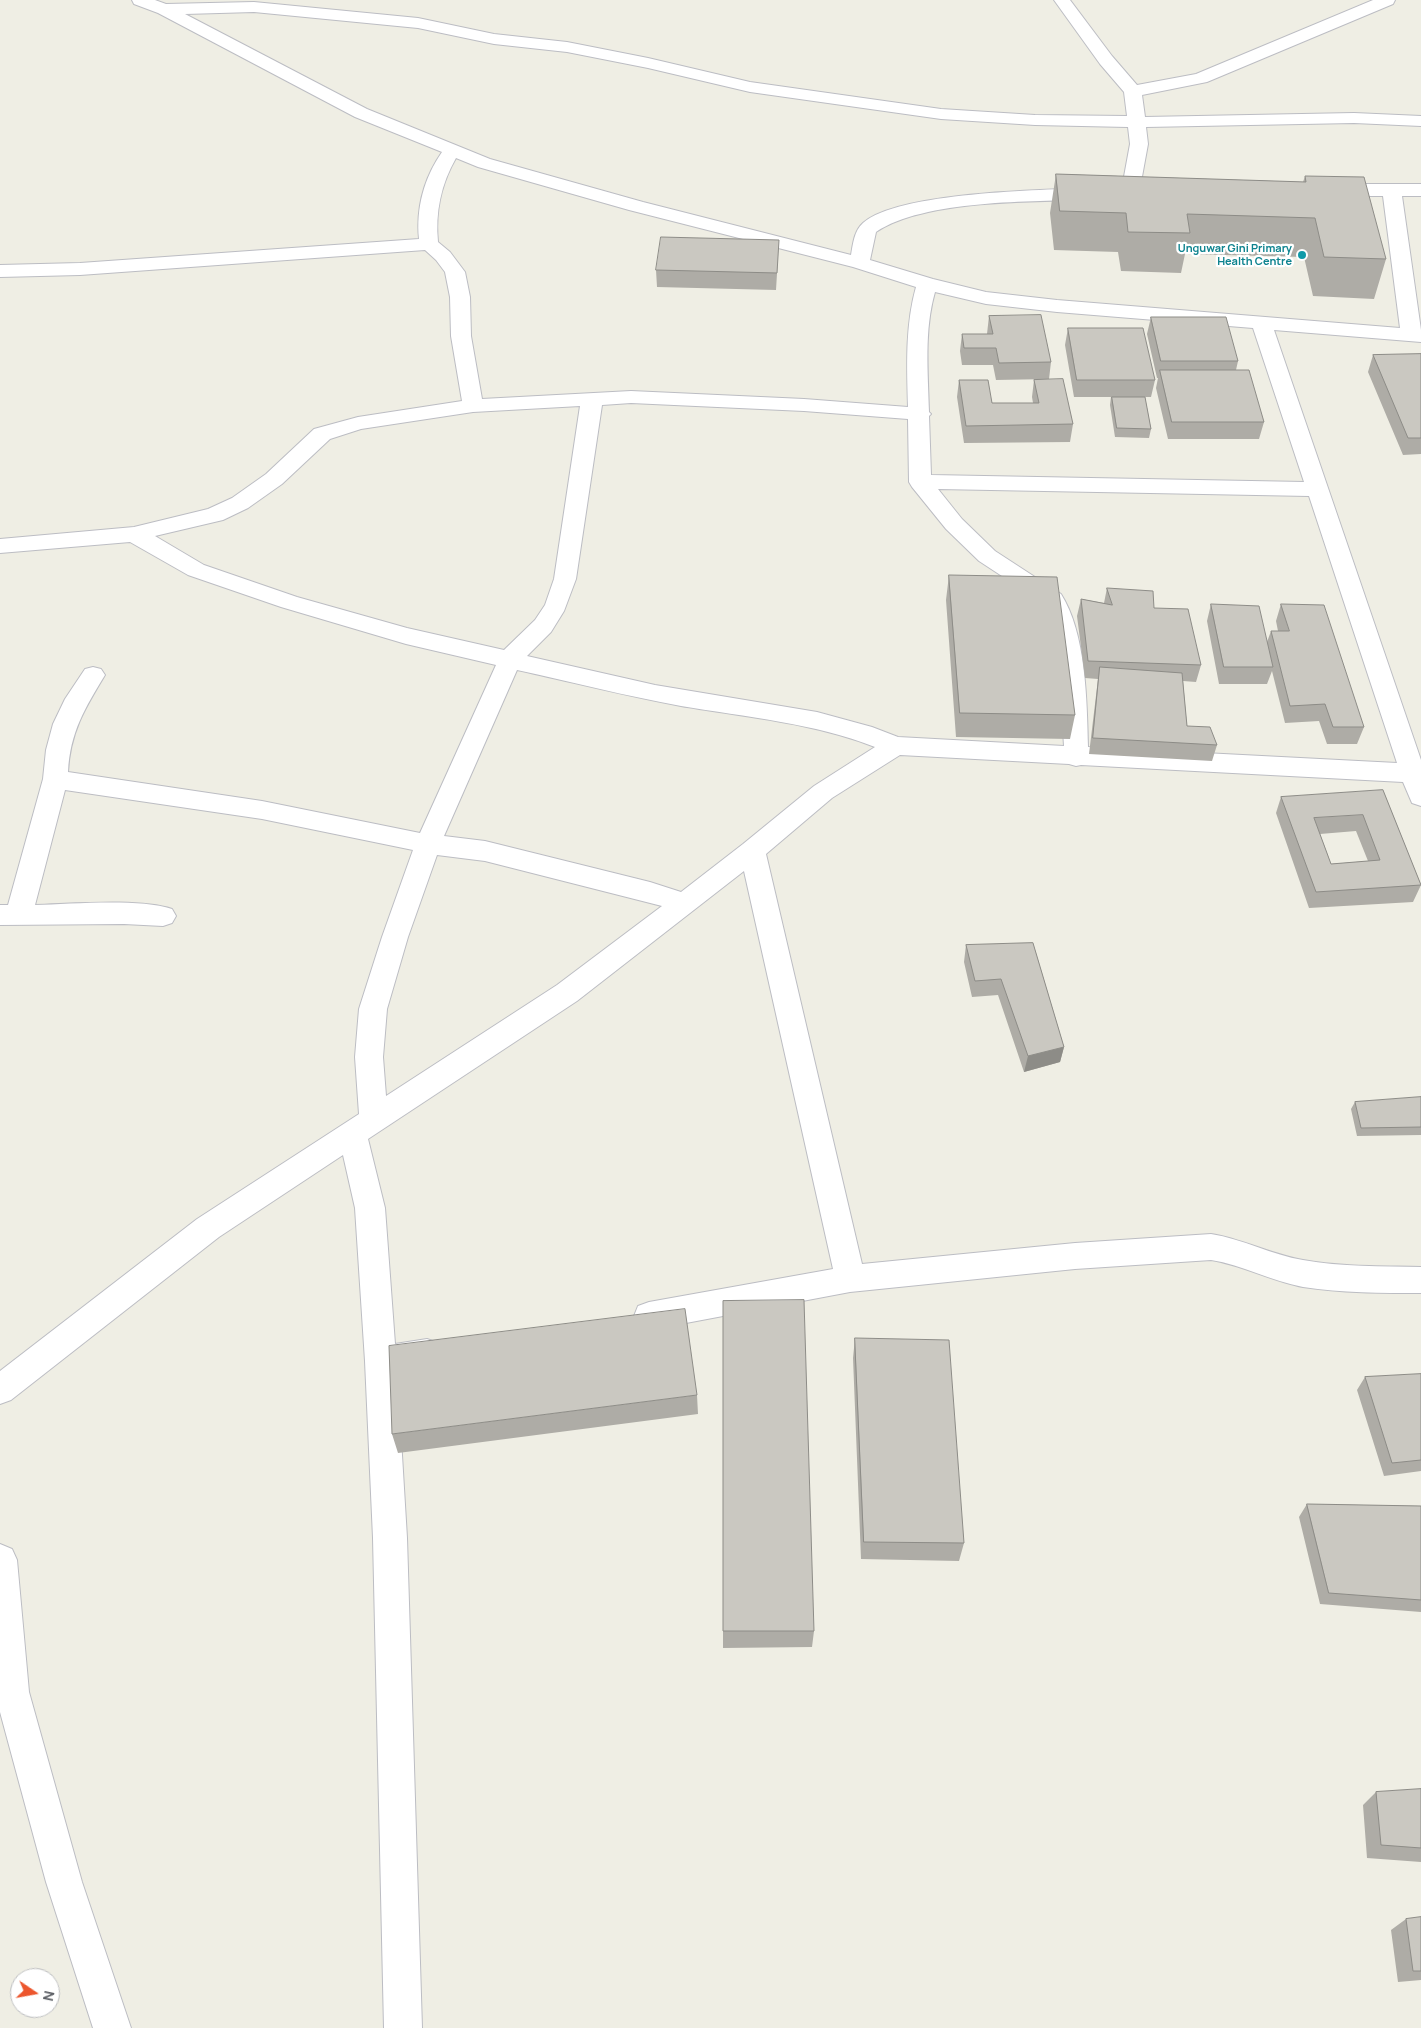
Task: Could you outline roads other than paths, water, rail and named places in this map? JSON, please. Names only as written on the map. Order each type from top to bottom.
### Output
[{"type":"street","points":[[140,0],[164,9],[361,113],[484,163],[636,206],[860,263],[927,284],[986,298],[1057,306],[1416,336],[1392,191]]},
{"type":"street","points":[[1062,0],[1106,60],[1134,91],[1139,144],[1130,193]]},
{"type":"street","points":[[1134,91],[1201,78],[1387,0]]},
{"type":"street","points":[[164,9],[254,7],[418,23],[494,39],[567,47],[648,62],[750,88],[941,114],[1035,120],[1138,122],[1336,118],[1421,121]]},
{"type":"street","points":[[453,150],[443,163],[428,206],[426,225],[429,244],[443,256],[455,272],[460,298],[461,336],[474,406]]},
{"type":"street","points":[[1314,190],[1421,190]]},
{"type":"street","points":[[860,263],[864,240],[870,227],[888,218],[934,204],[1150,192]]},
{"type":"street","points":[[0,271],[80,269],[429,244]]},
{"type":"street","points":[[927,284],[922,302],[917,354],[920,414],[920,482],[954,524],[987,556],[1053,598],[1059,610],[1069,668],[1076,733],[1076,757]]},
{"type":"street","points":[[1261,322],[1317,489],[1417,772],[1421,797]]},
{"type":"street","points":[[0,546],[134,534],[215,515],[240,503],[274,479],[322,434],[358,423],[474,406],[631,397],[804,405],[920,414]]},
{"type":"street","points":[[403,2028],[390,1538],[381,1361],[363,1126],[373,1009],[395,937],[428,844],[510,659],[543,626],[556,606],[565,579],[592,400]]},
{"type":"street","points":[[920,482],[1317,489]]},
{"type":"street","points":[[134,534],[196,570],[289,602],[406,636],[655,693],[817,721],[863,733],[896,746],[1076,757],[1417,772]]},
{"type":"street","points":[[93,675],[77,696],[62,732],[55,761],[55,779],[10,914],[163,916]]},
{"type":"street","points":[[0,1390],[208,1228],[567,993],[752,851],[823,792],[896,746]]},
{"type":"street","points":[[55,779],[262,810],[428,844],[484,852],[557,868],[685,903]]},
{"type":"street","points":[[752,851],[850,1279]]},
{"type":"street","points":[[623,1320],[850,1279],[1075,1256],[1211,1247],[1230,1250],[1300,1273],[1351,1279],[1421,1280]]},
{"type":"street","points":[[381,1361],[458,1348]]},
{"type":"street","points":[[0,1560],[6,1695],[112,2028]]},
{"type":"place","name":"Unguwar Gini Primary Health Centre","points":[[1302,255]]}]
